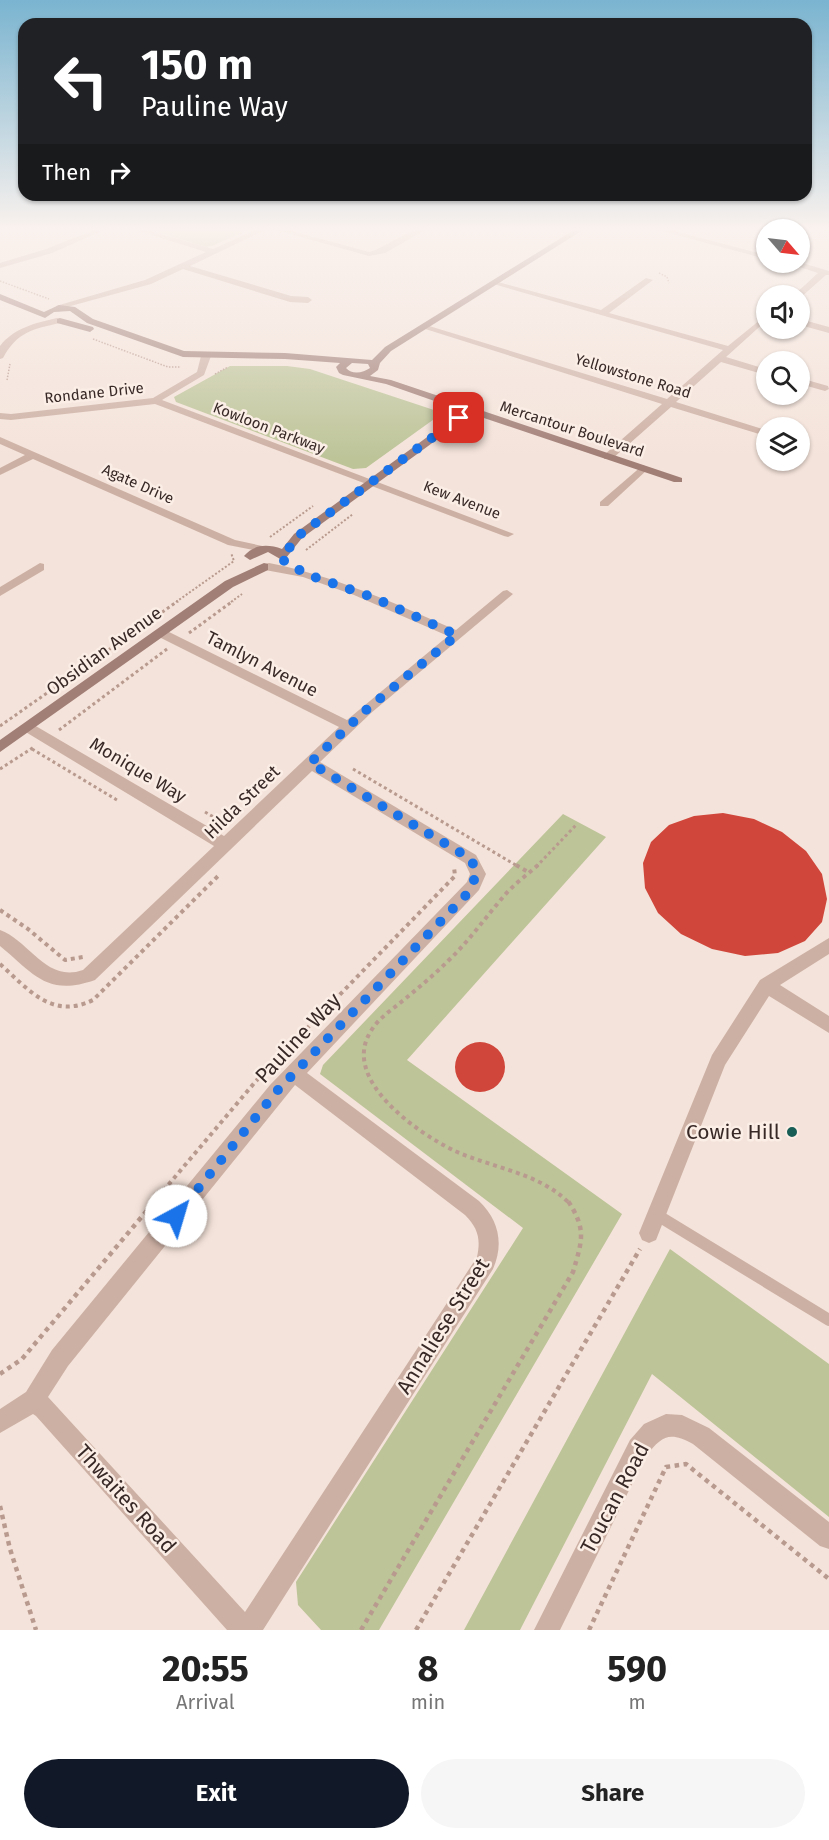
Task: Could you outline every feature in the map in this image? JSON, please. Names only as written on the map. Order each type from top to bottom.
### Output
[{"type":"street","points":[[21,306],[172,359],[205,360],[285,356],[316,360],[370,362],[375,367]]},
{"type":"street","points":[[55,306],[72,309],[90,321],[181,354],[205,360]]},
{"type":"street","points":[[0,353],[10,339],[45,316],[48,311],[69,306]]},
{"type":"street","points":[[27,329],[72,317],[84,306]]},
{"type":"street","points":[[358,376],[367,374],[375,367],[375,362],[388,349],[457,306]]},
{"type":"street","points":[[578,306],[729,349]]},
{"type":"street","points":[[603,313],[613,306]]},
{"type":"street","points":[[810,325],[829,330]]},
{"type":"street","points":[[608,457],[756,326]]},
{"type":"street","name":"Yellowstone Road","points":[[423,327],[756,430]]},
{"type":"street","points":[[316,360],[341,369],[342,365],[388,349]]},
{"type":"street","points":[[718,358],[756,369]]},
{"type":"street","name":"Rondane Drive","points":[[0,416],[11,417],[156,401],[199,374],[205,360]]},
{"type":"street","name":"Mercantour Boulevard","points":[[375,367],[388,382]]},
{"type":"street","name":"Mercantour Boulevard","points":[[341,369],[348,375],[388,382],[678,480]]},
{"type":"street","points":[[810,384],[825,388]]},
{"type":"street","name":"Kowloon Parkway","points":[[156,401],[372,483]]},
{"type":"street","points":[[281,558],[298,536],[470,411]]},
{"type":"street","name":"Agate Drive","points":[[0,440],[250,558]]},
{"type":"street","points":[[0,472],[32,455]]},
{"type":"street","points":[[604,504],[643,468]]},
{"type":"street","name":"Kew Avenue","points":[[372,483],[508,534]]},
{"type":"street","points":[[298,536],[265,546],[250,558],[253,564],[306,574],[372,597],[457,635]]},
{"type":"street","name":"Agate Drive","points":[[226,546],[265,546]]},
{"type":"street","points":[[265,546],[279,552],[281,558],[306,574]]},
{"type":"street","name":"Obsidian Avenue","points":[[229,584],[250,558]]},
{"type":"street","name":"Obsidian Avenue","points":[[0,747],[229,584],[281,558]]},
{"type":"street","points":[[0,592],[40,567]]},
{"type":"street","name":"Hilda Street","points":[[0,937],[50,977],[63,982],[81,979],[102,965],[348,726],[507,594]]},
{"type":"street","name":"Tamlyn Avenue","points":[[161,633],[348,726]]},
{"type":"street","name":"Monique Way","points":[[29,728],[226,845]]},
{"type":"street","name":"Pauline Way","points":[[34,1400],[60,1358],[294,1074],[467,894],[477,874],[471,859],[310,763]]},
{"type":"street","points":[[649,1233],[718,1061],[766,985],[829,945]]},
{"type":"street","points":[[766,985],[829,1025]]},
{"type":"street","name":"Annaliese Street","points":[[246,1630],[486,1262],[491,1246],[486,1225],[472,1208],[294,1074]]},
{"type":"street","points":[[0,1422],[34,1400]]},
{"type":"street","name":"Thwaites Road","points":[[34,1400],[72,1438],[246,1630]]},
{"type":"street","name":"Toucan Road","points":[[547,1630],[638,1448],[646,1437],[661,1426],[680,1425],[701,1436],[829,1537]]},
{"type":"lane","points":[[656,1215],[829,1320]]},
{"type":"path","points":[[94,340],[168,367],[205,360],[229,366]]},
{"type":"path","points":[[7,380],[11,360]]},
{"type":"path","points":[[265,546],[315,506]]},
{"type":"path","points":[[302,553],[357,511]]},
{"type":"path","points":[[0,726],[234,561],[226,546]]},
{"type":"path","points":[[347,765],[530,873]]},
{"type":"path","points":[[211,836],[232,816]]},
{"type":"path","points":[[0,1374],[22,1359],[256,1081],[455,876],[454,867],[444,861]]},
{"type":"path","points":[[0,910],[28,929],[65,960],[83,957],[91,950]]},
{"type":"path","points":[[416,1630],[649,1233]]},
{"type":"path","points":[[589,1630],[666,1467],[686,1464],[829,1579]]},
{"type":"path","points":[[0,1506],[10,1549],[36,1630]]},
{"type":"green space","points":[[230,366],[287,366],[310,369],[437,411],[437,417],[366,468],[353,469],[176,402],[174,397]]},
{"type":"green space","points":[[563,814],[606,837],[407,1060],[622,1214],[379,1630],[321,1630],[298,1605],[296,1582],[523,1228],[320,1074],[323,1065]]},
{"type":"green space","points":[[670,1249],[829,1364],[829,1517],[652,1374],[520,1630],[464,1630]]},
{"type":"building","points":[[723,813],[754,819],[782,832],[806,851],[822,874],[827,899],[822,922],[805,941],[778,953],[745,956],[712,949],[681,934],[658,913],[645,888],[643,863],[651,842],[669,825],[694,816]]},
{"type":"building","points":[[475,1042],[485,1042],[498,1049],[505,1062],[505,1072],[498,1085],[485,1092],[475,1092],[466,1088],[459,1081],[455,1072],[455,1062],[459,1053],[466,1046]]},
{"type":"place","name":"Cowie Hill","points":[[792,1132]]},
{"type":"route","points":[[176,1216],[277,1091],[473,886],[477,874],[471,859],[310,763],[366,710],[457,635],[372,597],[306,574],[281,559],[298,536],[459,418]]}]
